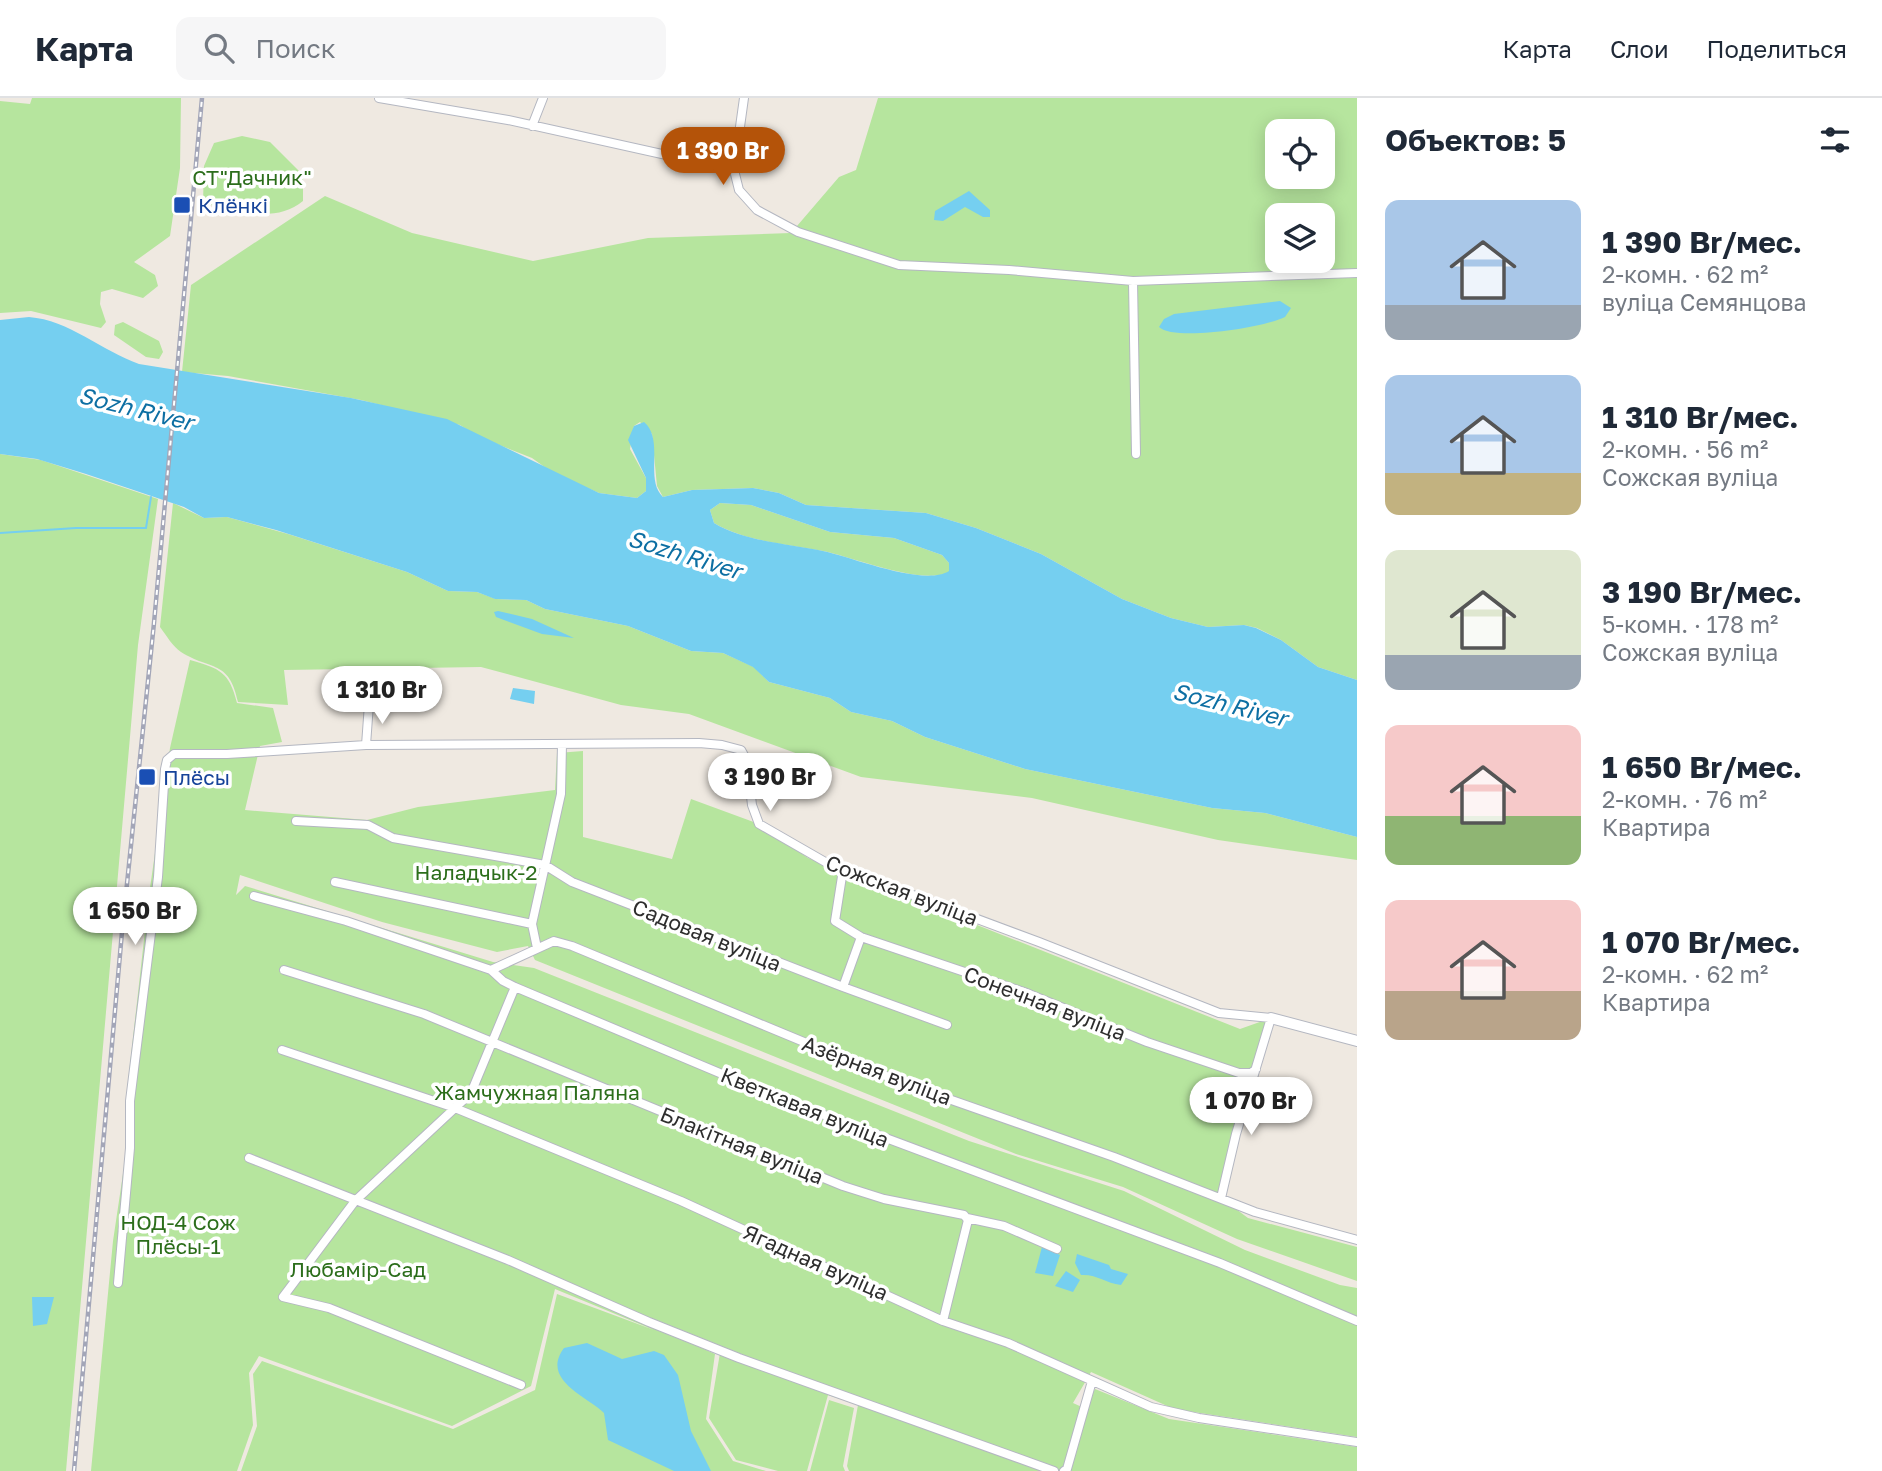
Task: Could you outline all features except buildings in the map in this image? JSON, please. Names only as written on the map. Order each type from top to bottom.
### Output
[{"type":"street","points":[[379,98],[532,125],[734,170]]},
{"type":"street","points":[[532,125],[543,98]]},
{"type":"street","points":[[744,98],[734,170],[738,190],[757,210],[798,232],[899,265],[1009,270],[1133,281],[1357,273]]},
{"type":"street","points":[[1133,281],[1136,454]]},
{"type":"street","points":[[366,745],[369,704]]},
{"type":"street","name":"Сожская вуліца","points":[[118,1283],[130,1148],[130,1101],[158,877],[167,760],[174,754],[366,745],[699,743],[741,750],[747,761],[752,805],[759,824],[843,870],[1039,942],[1154,990],[1219,1013],[1272,1018]]},
{"type":"street","points":[[491,970],[537,948],[532,924],[561,794],[562,744]]},
{"type":"street","points":[[296,821],[368,825],[393,838],[545,865]]},
{"type":"street","name":"Садовая вуліца","points":[[545,865],[572,882],[843,987],[947,1024]]},
{"type":"street","name":"Сонечная вуліца","points":[[843,870],[835,921],[862,937],[1024,992],[1147,1042],[1238,1073],[1251,1073],[1256,1069]]},
{"type":"street","points":[[335,882],[532,924]]},
{"type":"street","name":"Кветкавая вуліца","points":[[254,897],[346,921],[491,970],[515,987],[779,1098],[1220,1263],[1357,1321]]},
{"type":"street","points":[[843,987],[862,937]]},
{"type":"street","name":"Азёрная вуліца","points":[[537,948],[554,941],[572,946],[903,1083],[1255,1212],[1357,1241]]},
{"type":"street","name":"Блакітная вуліца","points":[[284,970],[424,1014],[821,1178],[884,1199],[1004,1226],[1057,1249]]},
{"type":"street","points":[[515,987],[494,1044],[471,1093],[355,1201],[283,1297],[329,1308],[521,1385]]},
{"type":"street","points":[[1221,1198],[1272,1018],[1357,1041]]},
{"type":"street","name":"Ягадная вуліца","points":[[282,1050],[455,1108],[681,1201],[943,1321],[1008,1343],[1151,1407],[1177,1414],[1357,1442]]},
{"type":"street","points":[[249,1158],[508,1260],[726,1353],[1054,1471]]},
{"type":"street","points":[[943,1321],[967,1217]]},
{"type":"street","points":[[1064,1471],[1068,1469],[1092,1381]]},
{"type":"green space","points":[[32,98],[181,98],[180,168],[170,236],[134,262],[155,275],[158,286],[143,298],[112,289],[101,292],[100,304],[106,322],[101,328],[31,311],[0,313],[0,101],[30,104]]},
{"type":"green space","points":[[878,98],[1357,98],[1357,680],[1318,667],[1281,640],[1257,628],[1244,625],[1208,627],[1171,618],[1122,599],[1041,554],[976,528],[926,513],[806,505],[779,493],[753,488],[692,490],[663,497],[657,486],[652,434],[640,422],[634,426],[630,449],[646,478],[646,491],[637,498],[599,493],[553,473],[532,458],[479,437],[460,425],[361,400],[228,376],[182,372],[191,285],[325,196],[412,233],[533,261],[648,238],[791,233],[839,177],[856,170]]},
{"type":"green space","name":"СТ\"Дачник\"","points":[[242,136],[270,142],[303,175],[303,201],[292,208],[268,214],[242,212],[203,203],[204,166],[214,143]]},
{"type":"green space","points":[[123,322],[159,341],[163,352],[159,359],[146,357],[114,335],[115,325]]},
{"type":"green space","points":[[0,454],[41,460],[158,499],[138,645],[66,1471],[0,1471]]},
{"type":"green space","points":[[173,503],[204,518],[227,517],[407,572],[448,591],[477,592],[496,599],[526,600],[545,609],[628,626],[691,651],[723,653],[754,667],[769,682],[830,698],[851,712],[892,721],[925,737],[1025,769],[1212,808],[1265,813],[1357,837],[1357,860],[1218,840],[1032,798],[861,777],[689,714],[621,705],[481,667],[284,670],[288,705],[238,702],[230,679],[224,672],[181,652],[160,627]]},
{"type":"green space","points":[[720,503],[751,505],[830,532],[894,538],[942,555],[950,564],[949,572],[937,575],[906,573],[823,551],[767,542],[740,534],[714,523],[710,510]]},
{"type":"green space","points":[[190,660],[222,673],[234,692],[237,703],[273,708],[282,742],[260,746],[245,810],[367,820],[418,807],[555,790],[557,753],[583,751],[583,837],[672,859],[691,799],[759,824],[808,858],[1240,1029],[1271,1018],[1221,1198],[1248,1218],[1357,1247],[1357,1281],[1237,1239],[1123,1187],[1016,1154],[535,960],[528,946],[497,952],[382,922],[240,875],[236,895],[245,886],[493,962],[534,968],[969,1141],[1124,1191],[1245,1250],[1340,1285],[1357,1288],[1357,1437],[1174,1409],[1091,1372],[1073,1403],[1084,1408],[1095,1389],[1169,1419],[1357,1447],[1357,1471],[849,1471],[847,1466],[858,1405],[828,1395],[807,1471],[778,1471],[736,1460],[709,1418],[720,1353],[693,1344],[715,1354],[706,1419],[733,1461],[766,1471],[241,1471],[257,1426],[253,1374],[262,1361],[453,1429],[535,1390],[557,1294],[654,1330],[555,1289],[531,1386],[452,1426],[259,1356],[249,1373],[253,1425],[237,1471],[91,1471],[113,1241],[127,1147],[126,1100],[149,895],[170,748]]},
{"type":"green space","points":[[829,1400],[854,1408],[843,1466],[845,1471],[810,1471]]},
{"type":"water","points":[[969,191],[990,210],[990,217],[983,217],[965,207],[943,221],[934,220],[935,211]]},
{"type":"water","points":[[1280,301],[1291,308],[1285,317],[1260,325],[1201,333],[1168,331],[1159,327],[1164,319],[1174,314]]},
{"type":"water","name":"Sozh River","points":[[29,317],[44,319],[139,364],[351,398],[447,419],[599,493],[637,498],[646,491],[646,478],[628,440],[634,426],[644,422],[653,439],[655,480],[663,497],[692,490],[753,488],[779,493],[806,505],[926,513],[976,528],[1041,554],[1122,599],[1171,618],[1208,627],[1244,625],[1256,628],[1281,640],[1318,667],[1357,680],[1357,837],[1265,813],[1212,808],[1025,769],[925,737],[892,721],[851,712],[830,698],[769,682],[753,667],[723,653],[691,651],[628,626],[545,609],[526,600],[495,599],[477,592],[448,591],[407,572],[276,530],[227,517],[204,518],[184,507],[86,474],[37,459],[0,454],[0,320]],"holes":[[[720,503],[751,505],[830,532],[894,538],[942,555],[949,563],[949,571],[938,575],[906,573],[823,551],[753,538],[714,523],[710,510]]]},
{"type":"water","points":[[494,612],[532,619],[574,638],[542,634],[496,617]]},
{"type":"water","points":[[513,688],[535,691],[534,704],[510,699]]},
{"type":"water","points":[[1042,1247],[1060,1255],[1053,1276],[1035,1273]]},
{"type":"water","points":[[1077,1254],[1128,1274],[1121,1285],[1081,1275],[1075,1263]]},
{"type":"water","points":[[1066,1271],[1080,1280],[1073,1292],[1055,1286]]},
{"type":"water","points":[[32,1297],[54,1297],[47,1324],[33,1326]]},
{"type":"water","points":[[587,1343],[622,1359],[654,1351],[664,1355],[678,1375],[691,1431],[711,1471],[674,1471],[608,1440],[604,1413],[569,1386],[558,1369],[558,1359],[564,1348]]},
{"type":"waterway","points":[[0,533],[76,528],[146,528],[151,497]]},
{"type":"railway","points":[[74,1471],[122,932],[154,623],[202,98]]},
{"type":"place","name":"Клёнкі","points":[[182,205]]},
{"type":"place","name":"Плёсы","points":[[147,777]]},
{"type":"park label","name":"Наладчык-2","points":[[476,872]]},
{"type":"park label","name":"Жамчужная Паляна","points":[[537,1092]]},
{"type":"park label","name":"НОД-4 Сож Плёсы-1","points":[[178,1234]]},
{"type":"park label","name":"Любамір-Сад","points":[[358,1269]]}]
